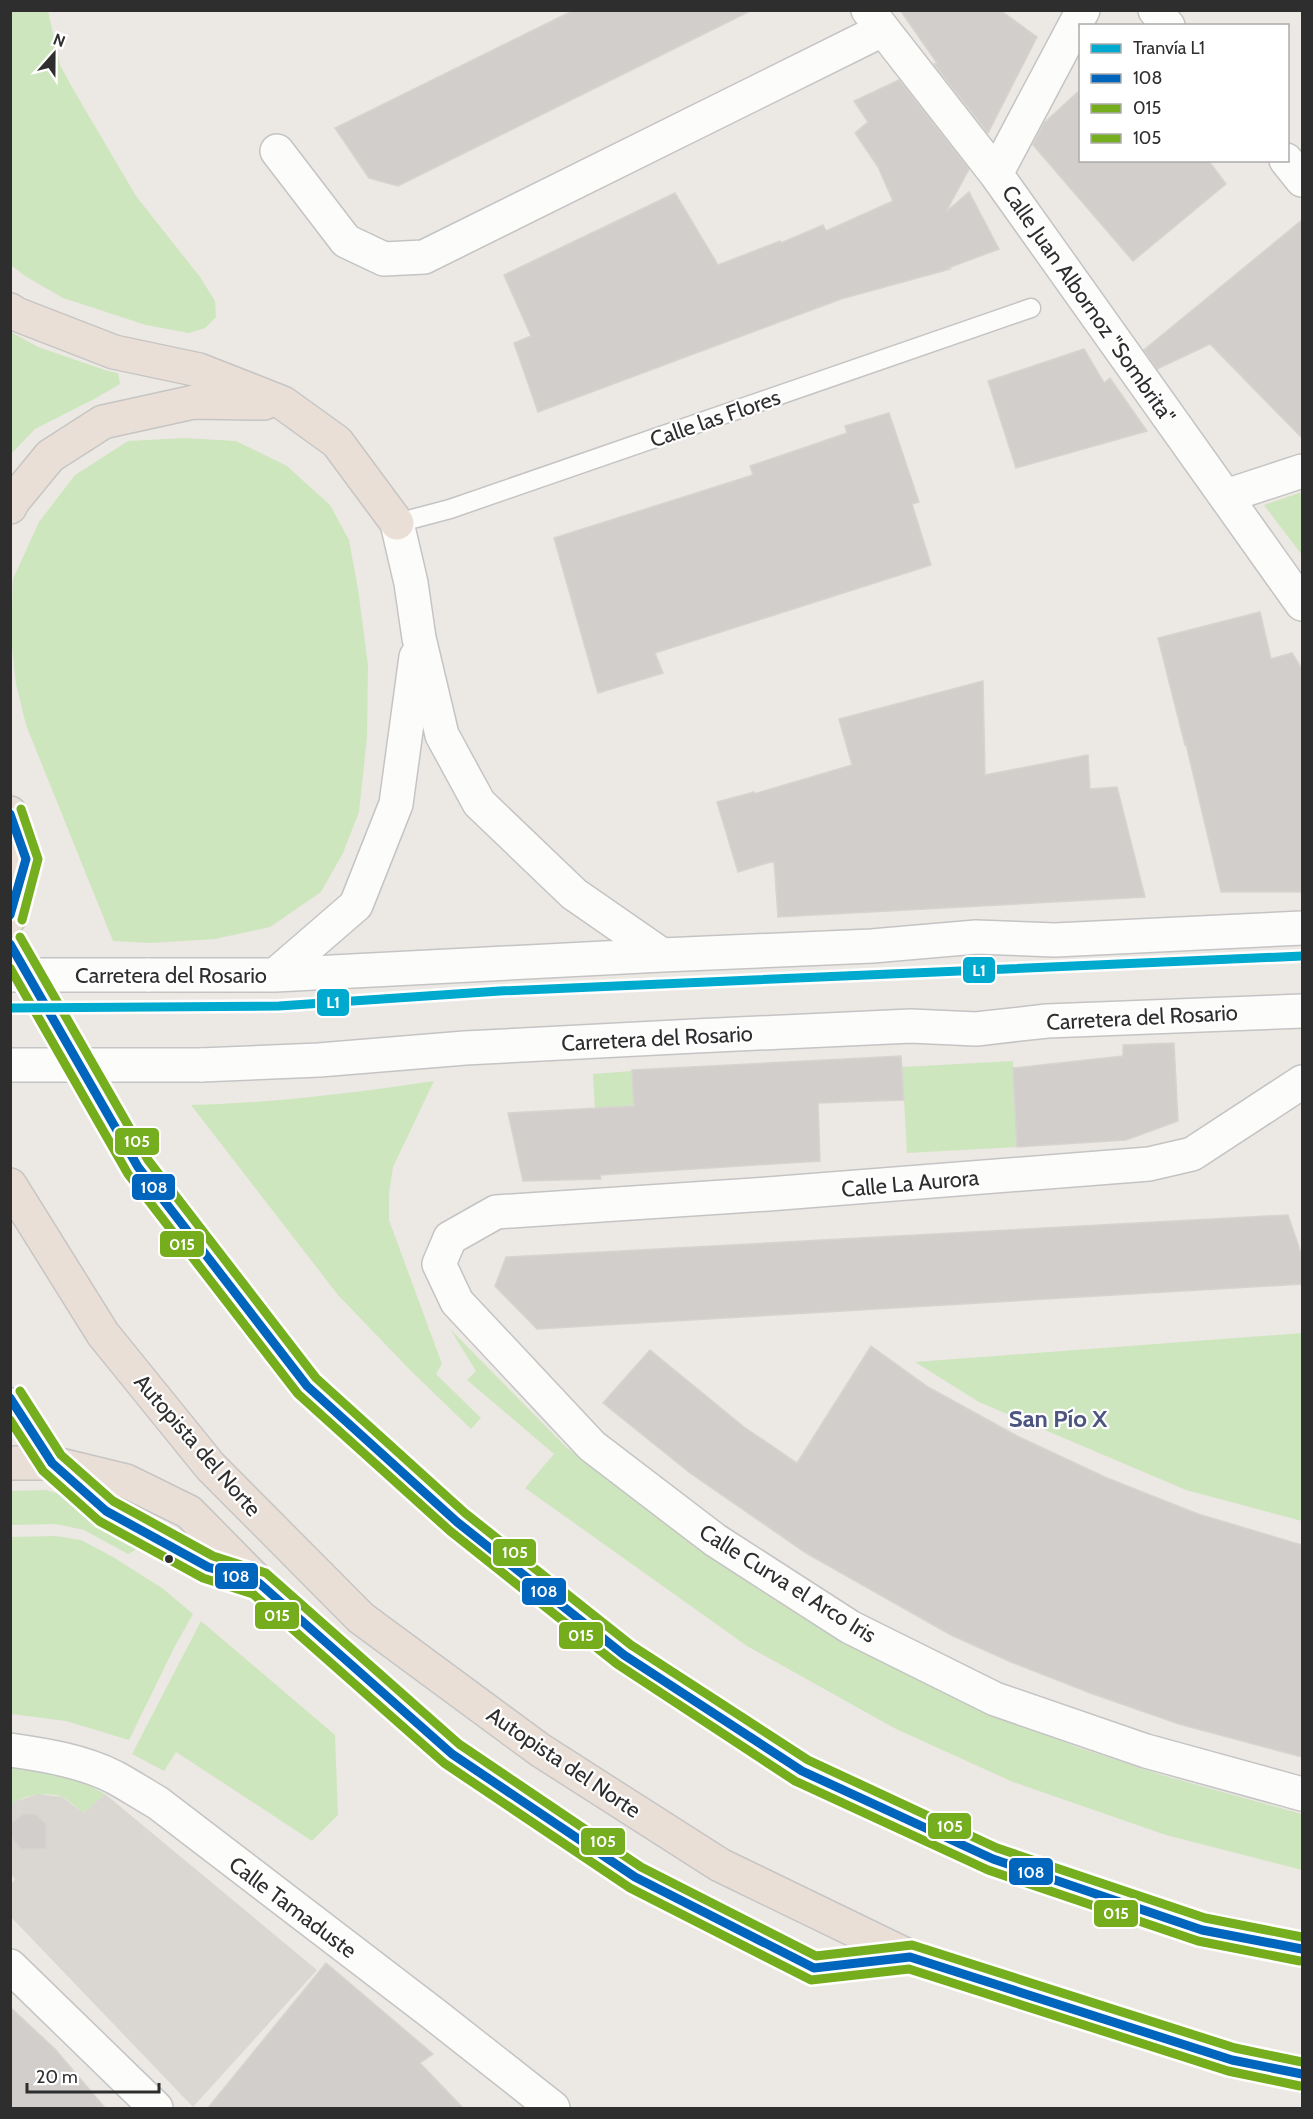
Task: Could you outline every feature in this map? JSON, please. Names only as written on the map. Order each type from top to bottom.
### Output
[{"type":"highway","points":[[10,310],[114,352],[199,370],[284,403],[337,442],[398,523]]},
{"type":"highway","points":[[10,507],[50,456],[103,422],[194,402],[284,403]]},
{"type":"highway","points":[[10,813],[26,859],[10,917]]},
{"type":"highway","points":[[10,943],[138,1167],[308,1386],[457,1522],[624,1655],[802,1771],[993,1859],[1202,1930],[1302,1948]]},
{"type":"highway","name":"Autopista del Norte","points":[[10,1185],[103,1335],[210,1466],[362,1618],[540,1750],[720,1865],[910,1957],[1232,2060],[1302,2074]]},
{"type":"highway","points":[[10,1462],[52,1463],[126,1481],[189,1512],[259,1583],[452,1754],[635,1877],[814,1968],[910,1957]]},
{"type":"street","points":[[996,174],[1083,10]]},
{"type":"street","points":[[1155,10],[1166,24]]},
{"type":"street","points":[[278,152],[346,241],[384,259],[424,257],[875,20]]},
{"type":"street","name":"Calle Juan Albornoz \"Sombrita\"","points":[[875,20],[996,174],[1302,604]]},
{"type":"street","points":[[1288,162],[1302,180]]},
{"type":"street","points":[[1226,496],[1302,471]]},
{"type":"street","points":[[398,523],[411,582],[418,638],[442,735],[479,803],[573,894],[662,955]]},
{"type":"street","points":[[275,975],[356,905],[396,804],[418,638]]},
{"type":"street","name":"Carretera del Rosario","points":[[10,975],[275,975],[872,946],[976,937],[1055,940],[1302,928]]},
{"type":"street","name":"Carretera del Rosario","points":[[10,1065],[200,1065],[319,1060],[465,1048],[707,1035],[911,1026],[976,1029],[1047,1021],[1302,1011]]},
{"type":"street","name":"Calle La Aurora","points":[[496,1212],[768,1194],[1149,1164],[1192,1154],[1299,1092]]},
{"type":"street","name":"Calle Curva el Arco Iris","points":[[496,1212],[450,1238],[439,1264],[457,1302],[592,1446],[716,1540],[850,1627],[995,1699],[1146,1751],[1302,1794]]},
{"type":"street","name":"Calle Tamaduste","points":[[10,1750],[88,1766],[114,1777],[158,1803],[435,2015],[553,2109]]},
{"type":"street","points":[[10,1966],[156,2109]]},
{"type":"lane","name":"Calle las Flores","points":[[398,523],[450,509],[1030,308]]},
{"type":"lane","points":[[10,1397],[52,1463]]},
{"type":"green space","points":[[10,11],[48,11],[60,65],[73,89],[136,196],[200,277],[215,301],[216,317],[205,328],[189,333],[146,325],[63,298],[11,265]]},
{"type":"green space","points":[[11,332],[38,347],[118,373],[120,384],[35,429],[11,454]]},
{"type":"green space","points":[[184,438],[236,441],[287,466],[330,505],[349,540],[368,665],[367,737],[359,812],[343,853],[321,892],[270,927],[215,939],[151,943],[113,941],[26,725],[16,684],[11,637],[13,579],[39,522],[75,475],[128,441]]},
{"type":"green space","points":[[1302,492],[1302,555],[1264,505]]},
{"type":"green space","points":[[1013,1061],[1017,1147],[907,1153],[902,1067]]},
{"type":"green space","points":[[632,1071],[639,1171],[595,1109],[593,1074]]},
{"type":"green space","points":[[434,1081],[393,1167],[389,1194],[389,1220],[442,1364],[436,1374],[481,1418],[471,1429],[338,1295],[191,1105],[313,1097]]},
{"type":"green space","points":[[450,1329],[566,1447],[735,1573],[845,1640],[965,1701],[1077,1747],[1162,1775],[1302,1814],[1302,1870],[1166,1835],[1013,1782],[896,1729],[747,1646],[525,1488],[554,1454],[467,1380],[476,1371]]},
{"type":"green space","points":[[1302,1333],[1302,1521],[1186,1490],[979,1402],[915,1362]]},
{"type":"green space","points":[[46,1490],[66,1496],[99,1523],[143,1546],[128,1554],[84,1530],[56,1524],[11,1525],[11,1491]]},
{"type":"green space","points":[[55,1536],[81,1540],[113,1557],[162,1588],[193,1614],[129,1740],[66,1721],[11,1714],[11,1537]]},
{"type":"green space","points":[[201,1621],[335,1735],[338,1815],[312,1841],[176,1752],[164,1771],[132,1754]]},
{"type":"green space","points":[[11,1763],[84,1783],[105,1794],[84,1813],[63,1797],[48,1794],[20,1799],[11,1807]]},
{"type":"shaded area","points":[[38,1794],[62,1797],[84,1813],[105,1794],[317,1970],[193,2107],[11,1917],[11,1884],[15,1879],[11,1874],[10,1807],[14,1802]]},
{"type":"building","points":[[574,10],[752,10],[398,186],[369,178],[335,128]]},
{"type":"building","points":[[900,10],[1000,10],[1037,37],[988,133],[934,64],[937,63]]},
{"type":"building","points":[[899,80],[969,169],[946,212],[969,192],[999,249],[948,268],[950,269],[841,299],[538,412],[514,343],[531,336],[504,275],[675,193],[718,265],[780,241],[781,243],[823,225],[826,231],[893,201],[878,167],[855,133],[868,122],[854,101]]},
{"type":"building","points":[[1079,91],[1079,162],[1210,162],[1226,184],[1133,261],[1033,145],[1044,123]]},
{"type":"building","points":[[1302,220],[1302,438],[1210,344],[1157,369],[1144,350]]},
{"type":"building","points":[[1084,349],[1104,383],[1110,378],[1147,431],[1016,468],[988,381]]},
{"type":"building","points":[[889,413],[919,502],[912,504],[931,565],[655,653],[663,673],[598,693],[554,538],[753,475],[750,466],[847,433],[845,426]]},
{"type":"building","points":[[1260,612],[1271,659],[1292,653],[1302,669],[1302,892],[1221,892],[1158,638]]},
{"type":"building","points":[[983,681],[985,775],[1088,755],[1090,789],[1117,787],[1145,897],[778,917],[774,861],[738,872],[717,802],[754,792],[754,794],[852,765],[839,719]]},
{"type":"building","points":[[1174,1043],[1178,1121],[1126,1140],[1017,1147],[1013,1068],[1123,1056],[1123,1045]]},
{"type":"building","points":[[901,1056],[904,1100],[818,1103],[820,1161],[600,1175],[601,1179],[523,1181],[508,1113],[634,1106],[632,1070]]},
{"type":"building","points":[[1288,1215],[1302,1256],[1302,1284],[537,1329],[495,1286],[506,1257]]},
{"type":"building","points":[[871,1346],[928,1387],[1017,1436],[1107,1478],[1198,1514],[1302,1545],[1302,1757],[1179,1724],[1011,1662],[951,1635],[806,1553],[690,1473],[603,1403],[650,1350],[744,1427],[797,1463]]},
{"type":"building","points":[[23,1814],[36,1814],[46,1824],[46,1849],[21,1849],[11,1837],[12,1823]]},
{"type":"building","points":[[326,1963],[433,2054],[420,2063],[464,2109],[207,2109]]},
{"type":"building","points":[[10,2007],[55,2049],[106,2109],[10,2109]]},
{"type":"tram line","name":"L1","points":[[10,1008],[279,1006],[500,991],[1302,956]]},
{"type":"transit line","name":"105","points":[[21,809],[38,859],[22,920]]},
{"type":"transit line","name":"108","points":[[10,814],[26,859],[10,915]]},
{"type":"transit line","name":"105","points":[[20,937],[148,1160],[316,1378],[465,1513],[631,1645],[808,1760],[997,1848],[1205,1918],[1302,1937]]},
{"type":"transit line","name":"108","points":[[10,944],[138,1167],[307,1386],[457,1522],[624,1655],[802,1771],[993,1859],[1202,1930],[1302,1949]]},
{"type":"transit line","name":"015","points":[[10,968],[128,1174],[298,1394],[450,1531],[617,1664],[795,1781],[988,1870],[1198,1941],[1300,1961]]},
{"type":"transit line","name":"105","points":[[20,1391],[61,1455],[113,1501],[213,1556],[266,1573],[459,1744],[641,1867],[816,1956],[912,1945],[1235,2048],[1302,2062]]},
{"type":"transit line","name":"108","points":[[10,1398],[52,1463],[106,1511],[208,1567],[259,1583],[452,1754],[635,1877],[814,1968],[910,1957],[1232,2060],[1302,2074]]},
{"type":"transit line","name":"015","points":[[10,1420],[43,1471],[99,1521],[203,1578],[253,1594],[444,1763],[630,1888],[811,1980],[909,1969],[1228,2071],[1300,2086]]},
{"type":"district","name":"San Pío X","points":[[1058,1419]]}]
